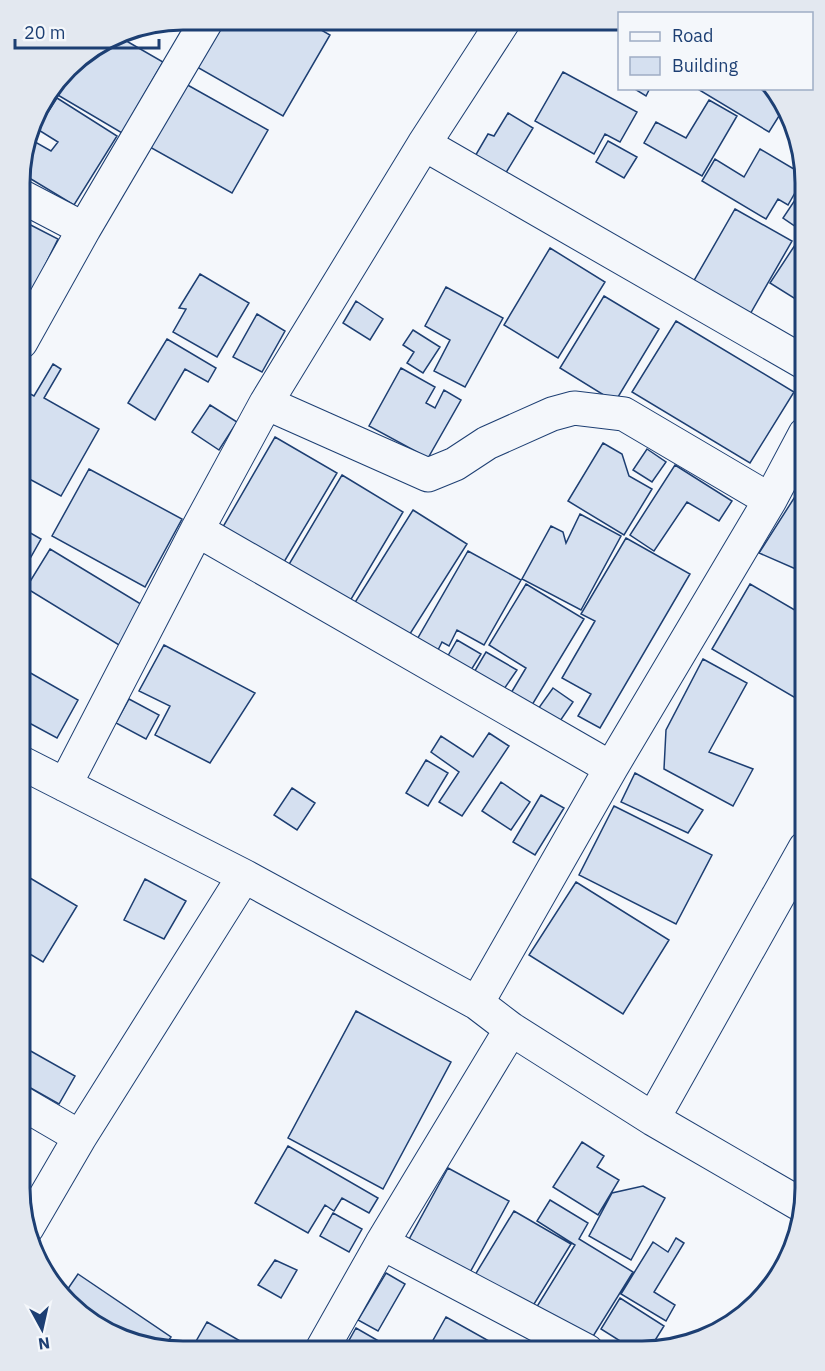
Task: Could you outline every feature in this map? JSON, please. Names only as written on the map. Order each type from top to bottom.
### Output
[{"type":"street","points":[[30,326],[190,30]]},
{"type":"street","points":[[65,785],[197,530],[266,403],[424,144],[497,30]]},
{"type":"street","points":[[424,144],[795,357]]},
{"type":"street","points":[[30,201],[84,229]]},
{"type":"street","points":[[266,403],[428,475],[455,464],[487,443],[552,414],[574,408],[624,414],[770,500]]},
{"type":"street","points":[[477,1003],[611,768],[770,500],[795,453]]},
{"type":"street","points":[[197,530],[611,768]]},
{"type":"street","points":[[30,767],[244,876],[477,1003],[511,1029],[654,1119],[794,1202]]},
{"type":"street","points":[[654,1119],[795,866]]},
{"type":"street","points":[[33,1218],[80,1137],[244,876]]},
{"type":"street","points":[[327,1341],[382,1243],[511,1029]]},
{"type":"street","points":[[30,1108],[80,1137]]},
{"type":"street","points":[[382,1243],[568,1341]]},
{"type":"building","points":[[219,30],[321,30],[330,35],[283,116],[197,67]]},
{"type":"building","points":[[127,41],[163,62],[122,133],[58,95],[82,68],[106,50]]},
{"type":"building","points":[[563,72],[637,112],[620,142],[605,134],[594,154],[535,121]]},
{"type":"building","points":[[184,83],[268,130],[232,193],[148,146]]},
{"type":"building","points":[[636,90],[649,90],[646,96]]},
{"type":"building","points":[[699,90],[762,90],[779,116],[769,132]]},
{"type":"building","points":[[57,98],[117,136],[74,205],[30,179],[35,142],[51,151],[58,142],[39,130]]},
{"type":"building","points":[[709,100],[737,116],[702,176],[644,143],[656,122],[686,138]]},
{"type":"building","points":[[508,113],[533,128],[504,176],[474,158],[488,134],[494,136]]},
{"type":"building","points":[[608,141],[637,157],[624,178],[596,162]]},
{"type":"building","points":[[760,149],[794,169],[795,193],[788,205],[778,199],[766,219],[702,181],[715,159],[744,177]]},
{"type":"building","points":[[795,200],[795,226],[783,218]]},
{"type":"building","points":[[735,209],[792,241],[749,316],[692,284]]},
{"type":"building","points":[[30,225],[58,239],[30,296]]},
{"type":"building","points":[[795,245],[795,299],[770,283]]},
{"type":"building","points":[[550,248],[605,282],[558,358],[504,325]]},
{"type":"building","points":[[200,274],[249,303],[217,357],[173,332],[186,309],[179,308]]},
{"type":"building","points":[[446,287],[503,318],[465,387],[434,371],[450,340],[425,326]]},
{"type":"building","points":[[604,296],[659,329],[615,402],[560,368]]},
{"type":"building","points":[[356,301],[383,319],[370,340],[343,323]]},
{"type":"building","points":[[257,314],[285,331],[262,372],[233,357]]},
{"type":"building","points":[[676,321],[794,392],[750,463],[632,392]]},
{"type":"building","points":[[413,330],[440,347],[423,373],[407,363],[414,352],[403,345]]},
{"type":"building","points":[[167,339],[216,368],[208,382],[185,369],[155,420],[128,403]]},
{"type":"building","points":[[53,364],[61,369],[44,398],[99,429],[61,496],[30,479],[30,394],[34,396]]},
{"type":"building","points":[[401,368],[435,387],[426,403],[435,408],[444,390],[461,400],[428,458],[369,426]]},
{"type":"building","points":[[210,405],[237,422],[219,450],[192,432]]},
{"type":"building","points":[[275,437],[337,473],[284,562],[220,532]]},
{"type":"building","points":[[603,443],[622,454],[629,476],[652,489],[624,535],[568,501]]},
{"type":"building","points":[[647,449],[666,462],[652,482],[633,470]]},
{"type":"building","points":[[675,465],[732,501],[719,521],[687,502],[654,551],[630,535]]},
{"type":"building","points":[[89,469],[182,519],[145,587],[52,536]]},
{"type":"building","points":[[342,475],[403,512],[350,601],[288,566]]},
{"type":"building","points":[[795,497],[795,569],[759,553]]},
{"type":"building","points":[[413,510],[467,544],[408,637],[354,604]]},
{"type":"building","points":[[580,514],[621,536],[581,610],[522,579],[551,526],[563,532],[566,543]]},
{"type":"building","points":[[30,533],[41,539],[30,559]]},
{"type":"building","points":[[626,538],[690,574],[600,728],[578,716],[591,694],[562,678],[595,621],[581,614]]},
{"type":"building","points":[[50,549],[144,606],[119,645],[30,590],[30,582]]},
{"type":"building","points":[[468,551],[521,580],[484,645],[457,630],[449,646],[442,642],[436,654],[415,643]]},
{"type":"building","points":[[526,584],[584,619],[532,705],[511,693],[526,668],[489,645]]},
{"type":"building","points":[[750,584],[795,610],[795,698],[712,649]]},
{"type":"building","points":[[457,640],[481,654],[468,675],[445,661]]},
{"type":"building","points":[[164,645],[255,693],[210,763],[155,735],[170,706],[139,691]]},
{"type":"building","points":[[486,652],[517,670],[502,692],[473,674]]},
{"type":"building","points":[[703,659],[747,683],[709,752],[753,769],[733,806],[664,769],[666,730]]},
{"type":"building","points":[[30,673],[78,700],[57,738],[30,723]]},
{"type":"building","points":[[553,688],[573,702],[558,724],[538,709]]},
{"type":"building","points":[[129,699],[159,715],[146,739],[116,723]]},
{"type":"building","points":[[489,733],[509,746],[462,816],[439,802],[459,772],[431,752],[441,736],[473,757]]},
{"type":"building","points":[[426,760],[448,773],[428,806],[406,793]]},
{"type":"building","points":[[635,773],[703,810],[688,833],[621,802]]},
{"type":"building","points":[[501,782],[530,802],[511,830],[482,811]]},
{"type":"building","points":[[292,788],[315,803],[297,830],[274,815]]},
{"type":"building","points":[[541,795],[564,808],[535,855],[513,842]]},
{"type":"building","points":[[614,806],[712,855],[676,924],[579,875]]},
{"type":"building","points":[[30,878],[77,906],[43,962],[30,954]]},
{"type":"building","points":[[145,879],[186,901],[164,939],[124,920]]},
{"type":"building","points":[[576,882],[669,940],[623,1014],[529,955]]},
{"type":"building","points":[[356,1011],[451,1062],[383,1189],[288,1138]]},
{"type":"building","points":[[30,1051],[75,1076],[59,1104],[30,1088]]},
{"type":"building","points":[[582,1142],[604,1156],[597,1167],[619,1180],[598,1215],[553,1187]]},
{"type":"building","points":[[288,1146],[378,1198],[369,1213],[342,1198],[334,1211],[325,1205],[308,1233],[255,1203]]},
{"type":"building","points":[[448,1168],[509,1201],[468,1276],[407,1243]]},
{"type":"building","points":[[643,1186],[665,1198],[631,1260],[589,1236],[612,1193]]},
{"type":"building","points":[[550,1200],[588,1223],[579,1239],[633,1272],[590,1341],[579,1341],[533,1313],[575,1245],[537,1221]]},
{"type":"building","points":[[514,1211],[571,1244],[531,1309],[475,1275]]},
{"type":"building","points":[[333,1213],[362,1229],[349,1252],[320,1236]]},
{"type":"building","points":[[676,1238],[684,1243],[654,1292],[675,1305],[666,1321],[621,1294],[653,1242],[668,1252]]},
{"type":"building","points":[[275,1260],[297,1270],[281,1298],[258,1285]]},
{"type":"building","points":[[386,1273],[405,1284],[378,1331],[358,1320]]},
{"type":"building","points":[[78,1274],[171,1337],[169,1340],[163,1340],[124,1329],[106,1321],[68,1288]]},
{"type":"building","points":[[620,1298],[664,1326],[655,1340],[642,1341],[620,1341],[601,1329]]},
{"type":"building","points":[[446,1317],[489,1341],[433,1341]]},
{"type":"building","points":[[207,1322],[240,1341],[196,1341]]},
{"type":"building","points":[[356,1328],[379,1341],[349,1341]]}]
